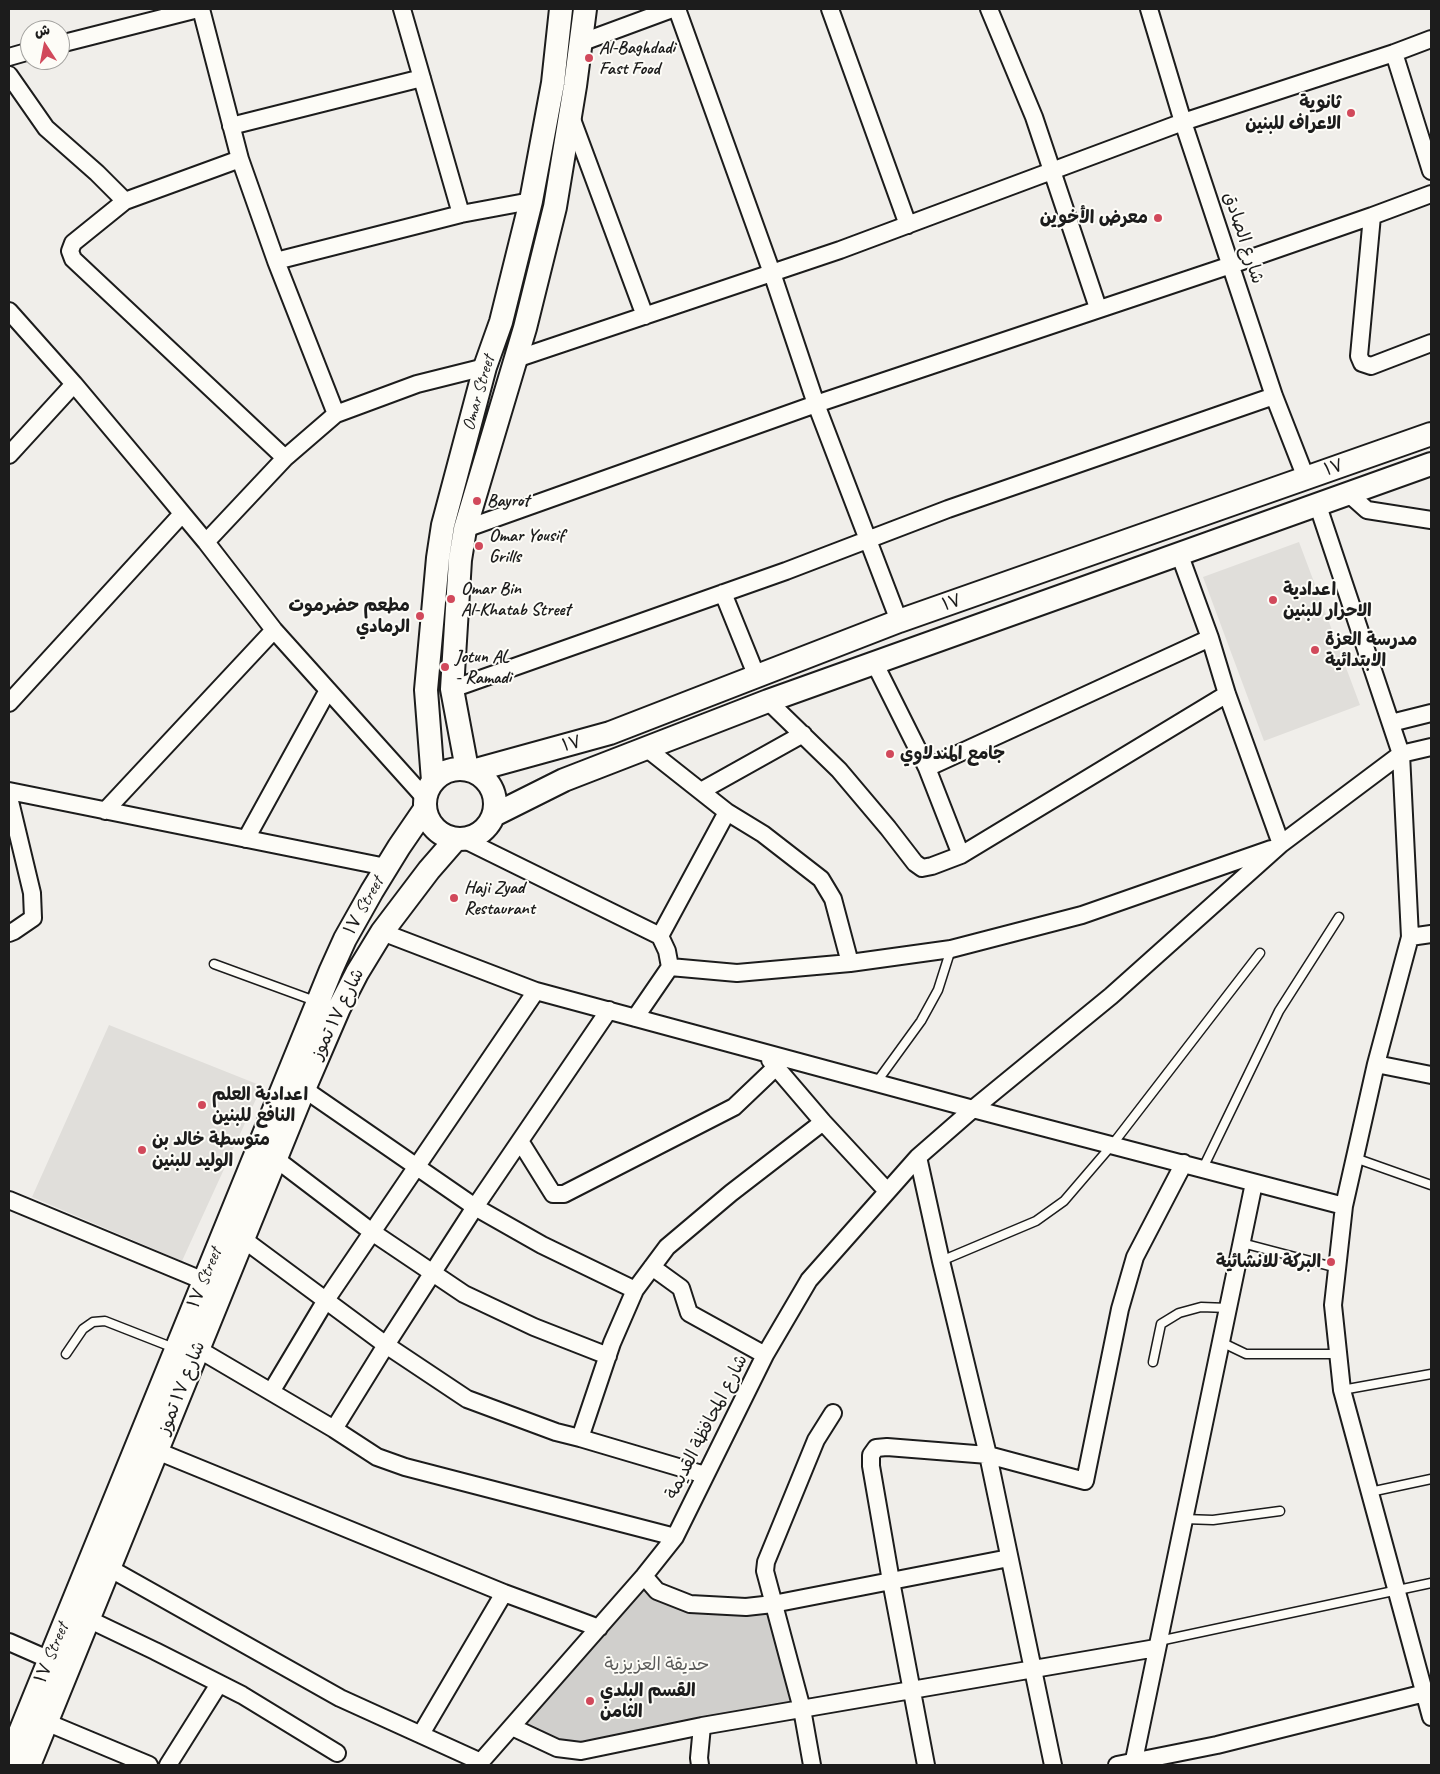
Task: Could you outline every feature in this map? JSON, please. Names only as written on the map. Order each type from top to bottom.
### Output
[{"type":"main road","name":"Omar Street","points":[[428,796],[426,690],[438,558],[443,524],[485,367],[501,322],[531,201],[553,83],[561,9]]},
{"type":"main road","name":"Omar Street","points":[[470,770],[452,689],[460,560],[465,529],[516,360],[555,207],[585,9]]},
{"type":"main road","name":"١٧","points":[[470,770],[610,733],[899,621],[1431,434]]},
{"type":"main road","name":"١٧","points":[[494,815],[564,780],[768,701],[1179,553],[1318,506],[1431,464]]},
{"type":"main road","points":[[455,769],[470,770],[482,776],[490,784],[494,794],[496,804],[490,824],[474,837],[460,839],[439,833],[427,818],[428,796],[443,773],[455,769]]},
{"type":"main road","name":"١٧ Street","points":[[9,1759],[50,1660],[187,1349],[204,1281],[317,1002],[345,939],[428,796]]},
{"type":"main road","name":"شارع ١٧ تموز","points":[[29,1765],[156,1451],[187,1349],[243,1239],[339,1008],[382,932],[424,877],[460,839]]},
{"type":"street","points":[[70,41],[199,9],[240,159],[276,261],[336,414]]},
{"type":"street","points":[[402,9],[461,214]]},
{"type":"street","points":[[580,43],[672,9]]},
{"type":"street","points":[[677,9],[772,273],[816,404],[899,621]]},
{"type":"street","points":[[830,9],[908,225]]},
{"type":"street","points":[[990,9],[1034,117],[1098,308]]},
{"type":"street","name":"شارع الصادق","points":[[1149,9],[1183,122],[1274,396],[1306,478]]},
{"type":"street","points":[[516,360],[908,225],[1183,122],[1394,53],[1431,39]]},
{"type":"street","points":[[1394,53],[1431,171]]},
{"type":"street","points":[[9,75],[46,128],[97,173],[125,201]]},
{"type":"street","points":[[231,126],[422,78]]},
{"type":"street","points":[[570,113],[645,316]]},
{"type":"street","points":[[240,159],[125,201],[73,243],[70,251],[73,259],[285,458]]},
{"type":"street","points":[[465,529],[816,404],[1231,265],[1431,194]]},
{"type":"street","points":[[276,261],[461,214],[531,201]]},
{"type":"street","points":[[1372,216],[1359,356],[1362,363],[1371,366],[1431,343]]},
{"type":"street","points":[[9,311],[74,384],[206,542],[274,630],[428,796]]},
{"type":"street","points":[[206,542],[285,458],[336,414],[417,384],[485,367]]},
{"type":"street","points":[[9,455],[74,384]]},
{"type":"street","points":[[452,689],[723,593],[948,510],[1274,396]]},
{"type":"street","points":[[1349,494],[1363,508],[1372,512],[1431,520]]},
{"type":"street","points":[[1318,506],[1401,754],[1410,937],[1376,1064],[1344,1206],[1333,1305],[1342,1390],[1396,1590],[1428,1693],[1431,1717]]},
{"type":"street","points":[[9,702],[182,514]]},
{"type":"street","points":[[1179,553],[1210,638],[1227,694],[1280,845]]},
{"type":"street","points":[[723,593],[757,677]]},
{"type":"street","points":[[104,811],[274,630]]},
{"type":"street","points":[[927,768],[1210,638]]},
{"type":"street","points":[[874,662],[927,768],[961,855]]},
{"type":"street","points":[[246,839],[328,690]]},
{"type":"street","points":[[768,701],[838,770],[888,828],[915,864],[922,868],[961,855],[1227,694]]},
{"type":"street","points":[[1391,723],[1431,713]]},
{"type":"street","points":[[701,791],[803,734]]},
{"type":"street","points":[[670,967],[738,972],[850,963],[951,949],[1082,915],[1280,845],[1401,754],[1431,747]]},
{"type":"street","points":[[646,748],[727,812],[763,834],[821,879],[833,899],[850,963]]},
{"type":"street","points":[[9,791],[386,867]]},
{"type":"street","points":[[9,797],[32,893],[33,918],[14,931],[9,932]]},
{"type":"street","points":[[660,936],[727,812]]},
{"type":"street","points":[[460,839],[660,936],[668,951],[670,967],[636,1018]]},
{"type":"street","name":"شارع المحافظة القديمة","points":[[480,1764],[644,1576],[675,1537],[766,1355],[809,1280],[918,1157],[973,1109],[1111,996],[1280,845]]},
{"type":"street","points":[[382,932],[536,990],[973,1109],[1344,1206]]},
{"type":"street","points":[[1410,937],[1431,934]]},
{"type":"street","points":[[271,1392],[326,1300],[536,990]]},
{"type":"street","points":[[334,1429],[475,1207],[609,1010]]},
{"type":"street","points":[[762,1051],[823,1122],[887,1191]]},
{"type":"street","points":[[1376,1064],[1431,1075]]},
{"type":"street","points":[[520,1141],[553,1194],[564,1194],[734,1107],[776,1067]]},
{"type":"street","points":[[304,1089],[475,1207],[542,1245],[635,1290]]},
{"type":"street","points":[[580,1438],[612,1343],[635,1290],[667,1247],[731,1193],[823,1122]]},
{"type":"street","points":[[918,1157],[988,1455],[1053,1765]]},
{"type":"street","points":[[276,1159],[372,1232],[464,1294],[534,1327],[608,1356]]},
{"type":"street","points":[[926,1765],[891,1581],[871,1466],[871,1455],[876,1448],[887,1447],[988,1455],[1085,1480],[1120,1308],[1134,1258],[1184,1163]]},
{"type":"street","points":[[1133,1763],[1254,1183]]},
{"type":"street","points":[[9,1200],[204,1281]]},
{"type":"street","points":[[243,1239],[386,1345],[466,1399],[556,1432],[705,1475]]},
{"type":"street","points":[[652,1267],[681,1288],[688,1313],[766,1355]]},
{"type":"street","points":[[187,1349],[271,1392],[377,1457],[405,1467],[675,1537]]},
{"type":"street","points":[[812,1765],[802,1709],[766,1581],[765,1571],[766,1562],[816,1440],[833,1413]]},
{"type":"street","points":[[156,1451],[504,1593],[599,1628]]},
{"type":"street","points":[[644,1576],[657,1592],[690,1604],[746,1608],[1009,1558]]},
{"type":"street","points":[[109,1568],[340,1698],[421,1734],[480,1764]]},
{"type":"street","points":[[421,1734],[504,1593]]},
{"type":"street","points":[[88,1619],[219,1684],[337,1753]]},
{"type":"street","points":[[9,1642],[50,1660]]},
{"type":"street","points":[[512,1727],[557,1748],[581,1752],[702,1726],[911,1691],[1157,1644]]},
{"type":"street","points":[[168,1765],[219,1684]]},
{"type":"street","points":[[1116,1765],[1217,1745],[1428,1693]]},
{"type":"street","points":[[46,1722],[149,1765]]},
{"type":"street","points":[[700,1765],[702,1726]]},
{"type":"lane","points":[[1203,1168],[1279,1011],[1339,917]]},
{"type":"lane","points":[[876,1082],[921,1021],[938,990],[951,949]]},
{"type":"lane","points":[[941,1260],[1019,1230],[1049,1213],[1064,1201],[1112,1145],[1260,953]]},
{"type":"lane","points":[[214,964],[317,1002]]},
{"type":"lane","points":[[1355,1158],[1431,1185]]},
{"type":"lane","points":[[1242,1242],[1337,1268]]},
{"type":"lane","points":[[1153,1362],[1161,1324],[1179,1313],[1201,1307],[1228,1308]]},
{"type":"lane","points":[[66,1354],[83,1329],[93,1322],[105,1321],[187,1349]]},
{"type":"lane","points":[[1221,1342],[1246,1354],[1338,1354]]},
{"type":"lane","points":[[1342,1390],[1431,1374]]},
{"type":"lane","points":[[1369,1492],[1431,1479]]},
{"type":"lane","points":[[1184,1519],[1213,1520],[1280,1512]]},
{"type":"lane","points":[[1157,1644],[1431,1583]]},
{"type":"shaded area","points":[[1299,542],[1360,705],[1264,741],[1203,577]]},
{"type":"shaded area","points":[[109,1025],[262,1086],[182,1261],[32,1197]]},
{"type":"green space","name":"حديقة العزيزية","points":[[641,1579],[690,1604],[770,1604],[802,1709],[569,1751],[512,1727]]},
{"type":"place","name":"Al-Baghdadi Fast Food","points":[[589,58]]},
{"type":"place","name":"ثانوية الاعراف للبنين","points":[[1351,113]]},
{"type":"place","name":"معرض الأخوين","points":[[1158,218]]},
{"type":"place","name":"Bayrot","points":[[477,501]]},
{"type":"place","name":"Omar Yousif Grills","points":[[479,546]]},
{"type":"place","name":"Omar Bin Al-Khatab Street","points":[[451,599]]},
{"type":"place","name":"اعدادية الاحرار للبنين","points":[[1273,600]]},
{"type":"place","name":"مطعم حضرموت الرمادي","points":[[420,616]]},
{"type":"place","name":"مدرسة العزة الابتدائية","points":[[1315,650]]},
{"type":"place","name":"Jotun AL - Ramadi","points":[[445,667]]},
{"type":"place","name":"جامع المندلاوي","points":[[890,754]]},
{"type":"place","name":"Haji Zyad Restaurant","points":[[454,898]]},
{"type":"place","name":"اعدادية العلم النافع للبنين","points":[[202,1105]]},
{"type":"place","name":"متوسطة خالد بن الوليد للبنين","points":[[142,1150]]},
{"type":"place","name":"البركة للانشائية","points":[[1331,1262]]},
{"type":"place","name":"القسم البلدي الثامن","points":[[590,1701]]}]
